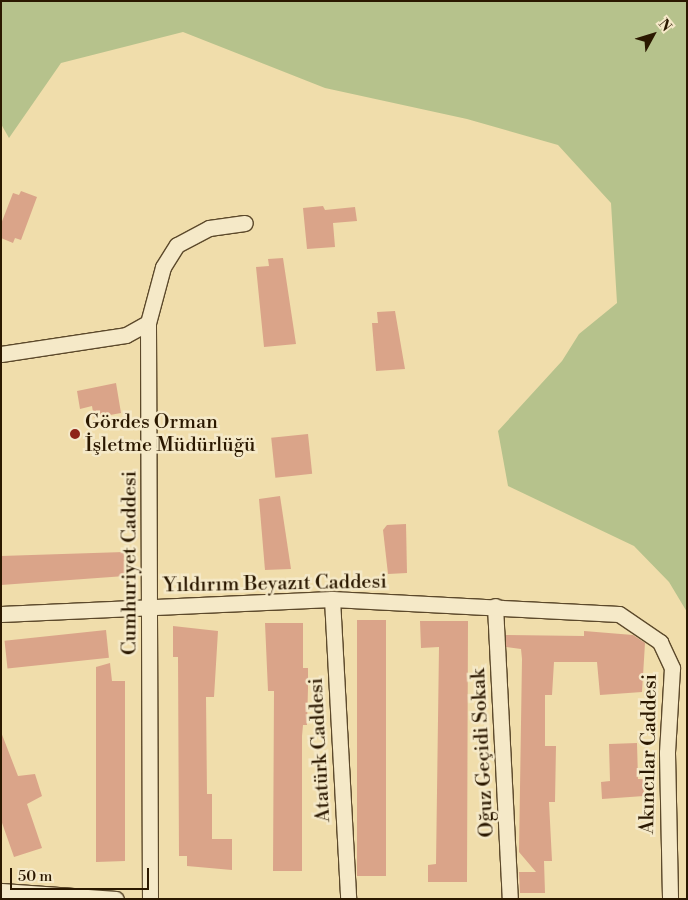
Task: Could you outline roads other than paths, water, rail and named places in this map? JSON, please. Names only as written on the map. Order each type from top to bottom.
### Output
[{"type":"street","name":"Cumhuriyet Caddesi","points":[[150,899],[151,607],[148,323],[162,267],[177,245],[209,228],[245,224]]},
{"type":"street","points":[[1,354],[126,335],[148,323]]},
{"type":"street","name":"Yıldırım Beyazıt Caddesi","points":[[1,614],[332,599],[495,606],[619,614],[638,623]]},
{"type":"street","name":"Atatürk Caddesi","points":[[332,599],[348,899]]},
{"type":"street","name":"Oğuz Geçidi Sokak","points":[[495,606],[510,899]]},
{"type":"street","name":"Akıncılar Caddesi","points":[[638,623],[660,642],[672,668],[667,753],[670,899]]},
{"type":"street","points":[[1,891],[116,899]]},
{"type":"place","name":"Gördes Orman İşletme Müdürlüğü","points":[[75,434]]}]
